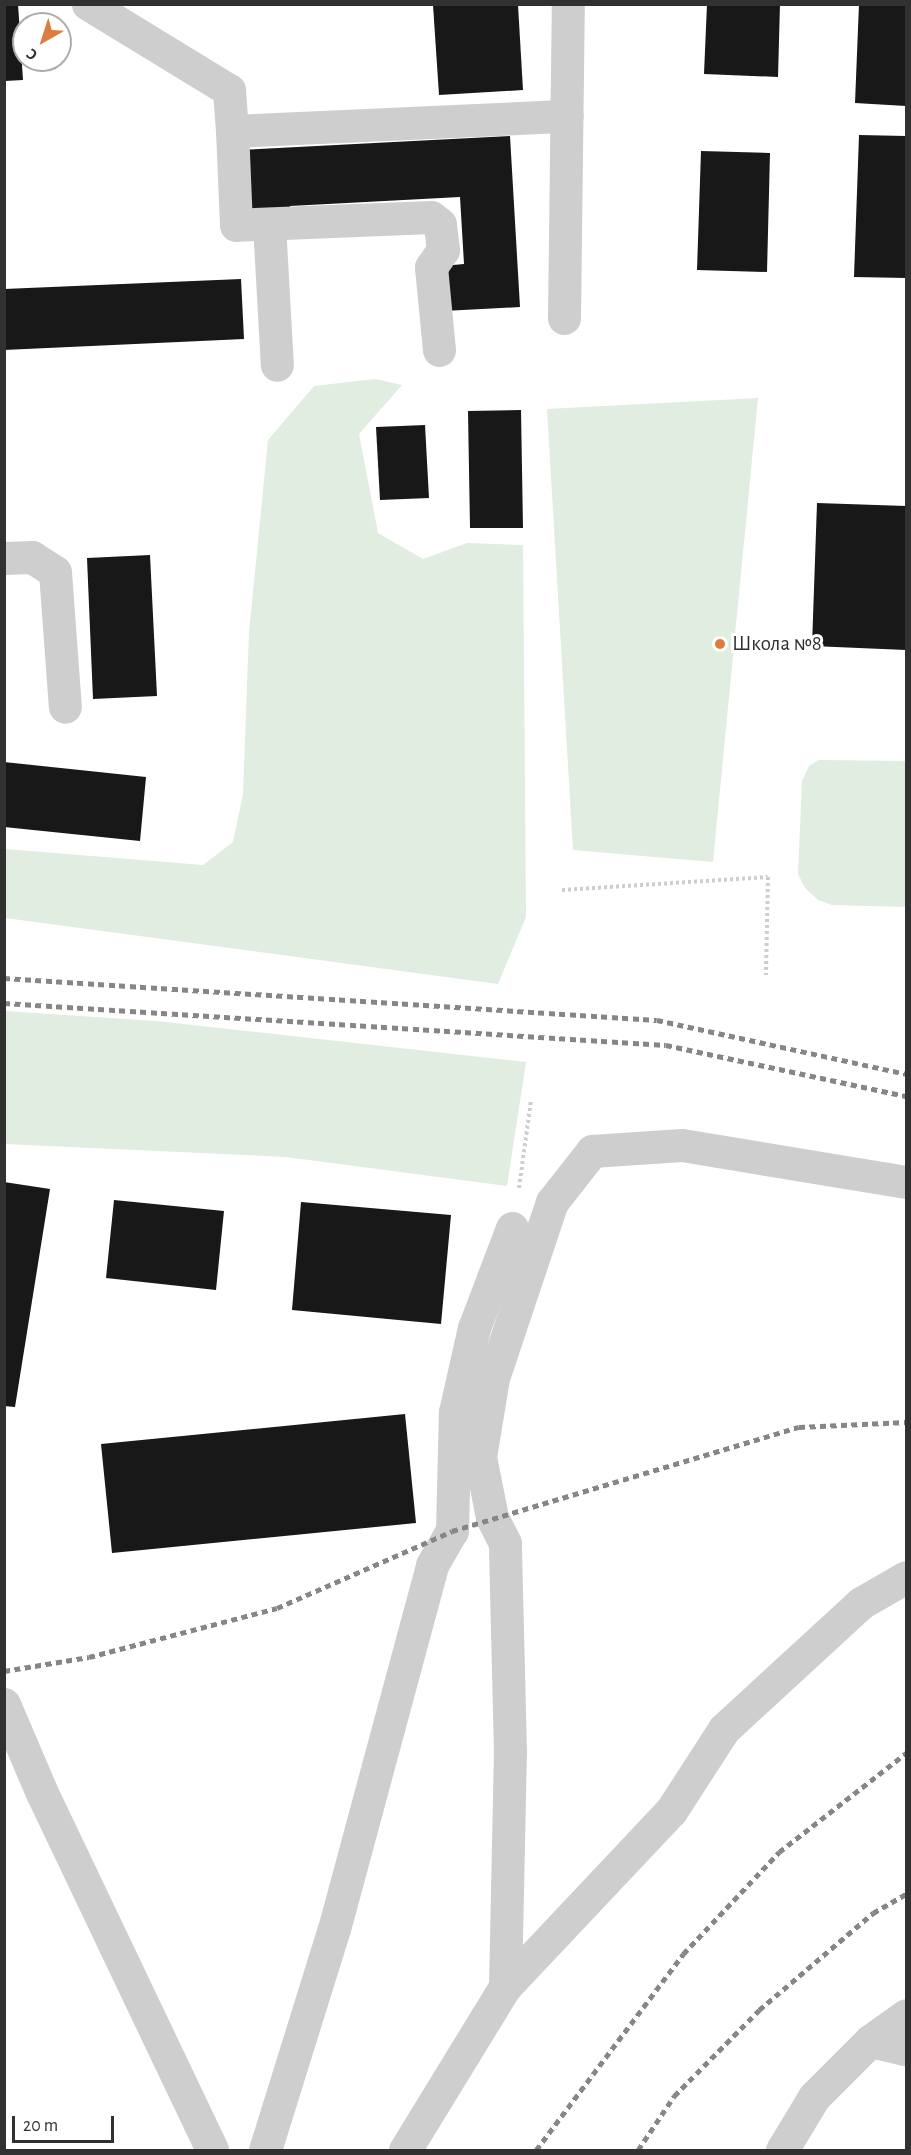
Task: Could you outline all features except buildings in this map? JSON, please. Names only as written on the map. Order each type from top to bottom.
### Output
[{"type":"street","points":[[88,4],[229,90],[236,225],[432,217],[440,224],[442,250],[431,267],[439,350]]},
{"type":"street","points":[[564,318],[568,4]]},
{"type":"street","points":[[232,131],[567,116]]},
{"type":"street","points":[[269,224],[277,365]]},
{"type":"street","points":[[4,558],[32,557],[55,572],[65,707]]},
{"type":"street","points":[[505,1987],[510,1753],[506,1543],[492,1517],[480,1457],[493,1378],[552,1202],[592,1151],[671,1146],[906,1182]]},
{"type":"street","points":[[265,2151],[334,1929],[432,1565],[452,1531],[455,1412],[474,1328],[512,1228]]},
{"type":"street","points":[[405,2151],[505,1987],[671,1811],[724,1729],[861,1603],[906,1577]]},
{"type":"street","points":[[4,1704],[42,1793],[212,2151]]},
{"type":"street","points":[[782,2151],[814,2097],[870,2042],[906,2015]]},
{"type":"street","points":[[870,2042],[906,2049]]},
{"type":"path","points":[[562,890],[768,877],[766,975]]},
{"type":"path","points":[[512,1228],[531,1100]]},
{"type":"green space","points":[[375,379],[402,385],[359,434],[378,533],[423,559],[467,543],[523,545],[526,917],[498,984],[5,918],[5,849],[203,865],[233,842],[243,794],[249,632],[268,440],[314,386]]},
{"type":"green space","points":[[758,398],[713,862],[573,850],[547,409]]},
{"type":"green space","points":[[819,760],[906,761],[906,907],[832,905],[818,900],[805,888],[798,874],[802,781],[809,766]]},
{"type":"green space","points":[[5,1011],[156,1021],[526,1062],[507,1186],[286,1157],[5,1144]]},
{"type":"railway","points":[[4,978],[657,1020],[906,1074]]},
{"type":"railway","points":[[4,1003],[666,1045],[906,1096]]},
{"type":"railway","points":[[4,1671],[89,1657],[277,1608],[452,1531],[799,1427],[906,1422]]},
{"type":"railway","points":[[536,2150],[683,1954],[779,1852],[906,1753]]},
{"type":"railway","points":[[638,2150],[674,2096],[759,2010],[873,1913],[906,1894]]},
{"type":"place","name":"Школа №8","points":[[720,644]]}]
